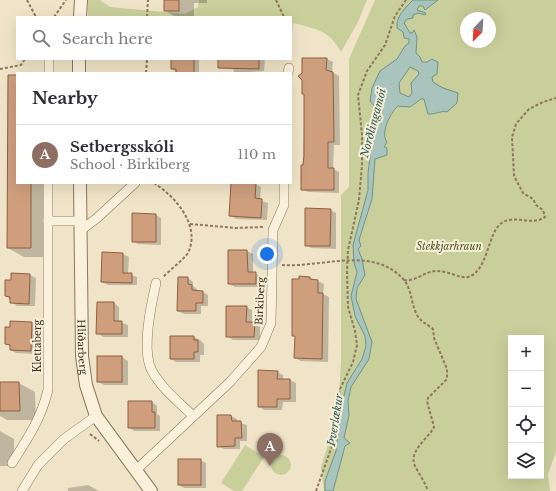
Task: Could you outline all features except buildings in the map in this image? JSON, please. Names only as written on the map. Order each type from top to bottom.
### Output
[{"type":"street","points":[[80,16],[81,0]]},
{"type":"street","points":[[49,60],[49,72]]},
{"type":"street","points":[[79,60],[80,72]]},
{"type":"street","name":"Klettaberg","points":[[12,462],[38,422],[44,409],[48,390],[48,184]]},
{"type":"street","name":"Hlíðarberg","points":[[80,184],[82,356],[86,385],[96,416],[151,491]]},
{"type":"street","points":[[48,221],[80,226],[97,218],[134,184]]},
{"type":"street","name":"Birkiberg","points":[[135,471],[230,382],[262,347],[271,323],[273,230],[284,205],[284,184]]},
{"type":"street","points":[[156,283],[151,303],[148,357],[152,370],[163,388],[194,416]]},
{"type":"street","points":[[22,491],[38,465],[64,439],[96,416]]},
{"type":"path","points":[[27,0],[35,16]]},
{"type":"path","points":[[55,16],[66,0]]},
{"type":"path","points":[[147,16],[148,0]]},
{"type":"path","points":[[276,0],[284,16]]},
{"type":"path","points":[[316,491],[332,446],[340,389],[356,351],[355,331],[348,307],[348,262],[349,245],[359,200],[362,165],[362,135],[358,95],[367,71],[384,47],[394,16],[406,0]]},
{"type":"path","points":[[0,69],[21,65],[24,60]]},
{"type":"path","points":[[146,72],[147,60]]},
{"type":"path","points":[[404,280],[410,280],[434,271],[447,271],[464,277],[470,276],[483,262],[500,224],[510,220],[538,220],[545,217],[543,210],[536,205],[533,199],[522,192],[514,176],[512,137],[516,124],[529,109],[543,102],[556,98]]},
{"type":"path","points":[[155,184],[179,207],[190,224],[192,234],[187,254],[156,283]]},
{"type":"path","points":[[190,224],[236,228],[264,227],[273,230]]},
{"type":"path","points":[[272,263],[284,265],[364,260],[384,266],[404,280],[416,314],[423,322],[433,329],[434,338],[447,369],[447,379],[428,398],[427,401],[434,427],[419,447],[414,459],[415,466],[428,491]]},
{"type":"green space","points":[[88,0],[100,0],[110,7],[185,14],[198,7],[199,0],[367,0],[358,22],[341,52],[332,39],[315,29],[293,23],[292,31],[292,16],[88,16]]},
{"type":"green space","name":"Stekkjarhraun","points":[[375,0],[556,0],[556,452],[548,474],[550,491],[324,491],[321,467],[338,412],[341,362],[341,195],[349,187],[349,59]]},
{"type":"green space","points":[[245,445],[264,457],[242,491],[234,491],[221,483]]},
{"type":"green space","points":[[281,455],[288,458],[291,465],[288,472],[281,475],[274,472],[271,465],[274,458]]},
{"type":"water","points":[[413,0],[438,0],[425,10],[423,6],[419,6],[417,10],[426,13],[425,15],[418,13],[413,15],[413,18],[407,19],[404,23],[410,33],[414,30],[417,37],[416,53],[422,62],[427,62],[432,59],[438,62],[437,74],[432,77],[433,82],[443,88],[458,93],[457,103],[447,112],[433,114],[428,114],[424,99],[421,99],[410,107],[398,106],[392,113],[385,129],[385,138],[387,142],[384,147],[387,148],[387,155],[375,159],[372,199],[359,240],[361,246],[358,249],[362,259],[365,275],[357,288],[356,299],[372,342],[369,359],[351,387],[348,401],[349,415],[344,438],[350,443],[345,446],[333,491],[325,491],[325,481],[336,451],[341,408],[347,383],[362,359],[366,346],[365,336],[355,316],[351,296],[357,272],[354,263],[353,245],[368,190],[368,173],[371,150],[370,133],[374,131],[371,128],[378,117],[376,112],[381,114],[382,111],[381,107],[375,107],[370,101],[372,88],[380,71],[397,59],[405,46],[409,43],[409,39],[404,38],[403,32],[397,28],[397,24],[402,12]],"holes":[[[410,67],[418,71],[419,74],[411,83],[412,93],[409,97],[400,93],[399,83]]]},
{"type":"place","name":"Setbergsskóli","points":[[270,466]]},
{"type":"water label","name":"Norðlingamói","points":[[373,123]]},
{"type":"water label","name":"Þverlækur","points":[[335,420]]}]
